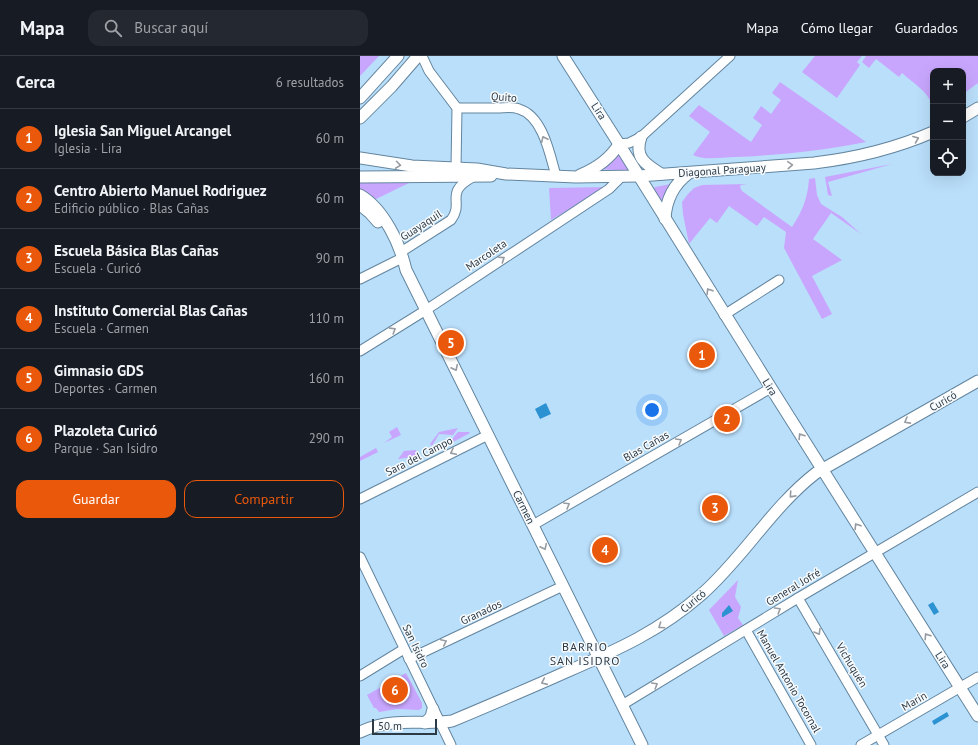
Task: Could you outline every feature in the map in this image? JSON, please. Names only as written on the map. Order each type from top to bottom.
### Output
[{"type":"main road","points":[[360,98],[398,56]]},
{"type":"main road","points":[[360,118],[392,86],[418,56]]},
{"type":"main road","name":"Lira","points":[[563,56],[724,315],[978,716]]},
{"type":"main road","points":[[966,114],[978,108]]},
{"type":"main road","name":"Diagonal Paraguay","points":[[360,177],[473,177],[506,174],[576,177],[639,176],[814,163],[840,160],[894,148],[930,133]]},
{"type":"main road","points":[[641,137],[638,147],[641,158],[647,165],[660,174]]},
{"type":"main road","points":[[576,177],[602,164],[619,144]]},
{"type":"main road","name":"Diagonal Paraguay","points":[[360,158],[396,165],[485,170],[506,174]]},
{"type":"main road","points":[[665,219],[668,201],[673,189],[689,172]]},
{"type":"main road","name":"Carmen","points":[[360,195],[381,213],[399,256],[642,745]]},
{"type":"main road","name":"Carmen","points":[[360,204],[378,223],[399,256]]},
{"type":"main road","name":"Curicó","points":[[360,732],[392,723],[440,723],[452,721],[599,659],[652,632],[682,611],[716,581],[800,487],[822,469],[978,381]]},
{"type":"main road","points":[[424,723],[431,717],[433,709]]},
{"type":"street","points":[[422,56],[429,71],[457,108],[456,168]]},
{"type":"street","points":[[619,144],[641,137],[730,56]]},
{"type":"street","name":"Quito","points":[[457,108],[508,107],[519,109],[527,113],[546,140],[556,176]]},
{"type":"street","name":"Marcoleta","points":[[360,351],[426,310],[609,189],[622,176]]},
{"type":"street","name":"Guayaquil","points":[[360,279],[399,256],[451,220],[455,212],[457,190],[464,182],[473,177]]},
{"type":"street","points":[[724,315],[779,280]]},
{"type":"street","name":"Blas Cañas","points":[[533,525],[771,388]]},
{"type":"street","name":"Sara del Campo","points":[[360,499],[488,435]]},
{"type":"street","name":"General Jofré","points":[[622,705],[798,598],[978,492]]},
{"type":"street","name":"San Isidro","points":[[360,557],[451,745]]},
{"type":"street","name":"Granados","points":[[409,659],[563,586]]},
{"type":"street","name":"Vichuquén","points":[[798,598],[884,745]]},
{"type":"street","name":"Manuel Antonio Tocornal","points":[[746,630],[812,745]]},
{"type":"street","points":[[360,676],[404,649]]},
{"type":"street","name":"Marín","points":[[861,745],[978,677]]},
{"type":"shaded area","points":[[360,56],[379,56],[360,76]]},
{"type":"shaded area","points":[[815,56],[862,56],[857,62],[860,65],[837,98],[802,72]]},
{"type":"shaded area","points":[[866,56],[978,56],[978,83],[966,92],[966,68],[930,68],[930,99],[920,88],[902,73],[899,77],[876,59],[869,68],[862,62]]},
{"type":"shaded area","points":[[780,82],[866,142],[817,150],[768,155],[703,158],[693,155],[710,132],[689,116],[699,105],[751,142],[762,125],[753,118],[761,106],[771,114],[781,100],[772,93]]},
{"type":"shaded area","points":[[619,151],[632,169],[629,171],[598,169]]},
{"type":"shaded area","points":[[892,164],[828,182],[832,196],[828,195],[825,177]]},
{"type":"shaded area","points":[[815,178],[817,195],[821,204],[842,217],[861,234],[831,213],[813,239],[842,260],[812,276],[832,314],[822,319],[784,248],[786,232],[764,217],[757,226],[729,206],[717,223],[710,218],[689,244],[682,202],[694,188],[702,185],[747,184],[741,185],[740,187],[742,191],[792,227],[804,204],[809,179]]},
{"type":"shaded area","points":[[360,183],[409,183],[374,200],[360,193]]},
{"type":"shaded area","points":[[676,183],[664,208],[653,190],[655,187]]},
{"type":"shaded area","points":[[607,187],[551,220],[549,188]]},
{"type":"shaded area","points":[[397,427],[401,435],[384,443],[392,437],[389,432]]},
{"type":"shaded area","points":[[458,428],[453,435],[439,434],[432,446],[430,444],[439,432]]},
{"type":"shaded area","points":[[458,432],[470,433],[453,442],[452,439]]},
{"type":"shaded area","points":[[376,448],[378,452],[360,461],[360,457]]},
{"type":"shaded area","points":[[416,450],[418,456],[398,459],[404,451]]},
{"type":"shaded area","points":[[738,580],[735,597],[741,607],[738,618],[743,625],[724,636],[709,610]]},
{"type":"shaded area","points":[[406,673],[422,703],[422,708],[419,710],[397,709],[379,712],[376,708],[374,708],[367,695]]},
{"type":"water","points":[[546,403],[551,414],[540,419],[535,409]]},
{"type":"water","points":[[933,602],[939,612],[934,615],[928,605]]},
{"type":"water","points":[[729,605],[733,611],[722,617],[722,613]]},
{"type":"water","points":[[947,712],[949,716],[934,725],[932,721]]},
{"type":"place","name":"Gimnasio GDS","points":[[451,343]]},
{"type":"place","name":"Iglesia San Miguel Arcangel","points":[[702,355]]},
{"type":"place","name":"Centro Abierto Manuel Rodriguez","points":[[727,419]]},
{"type":"place","name":"Escuela Básica Blas Cañas","points":[[715,508]]},
{"type":"place","name":"Instituto Comercial Blas Cañas","points":[[605,550]]},
{"type":"place","name":"Plazoleta Curicó","points":[[395,690]]},
{"type":"district","name":"BARRIO SAN ISIDRO","points":[[585,653]]}]
